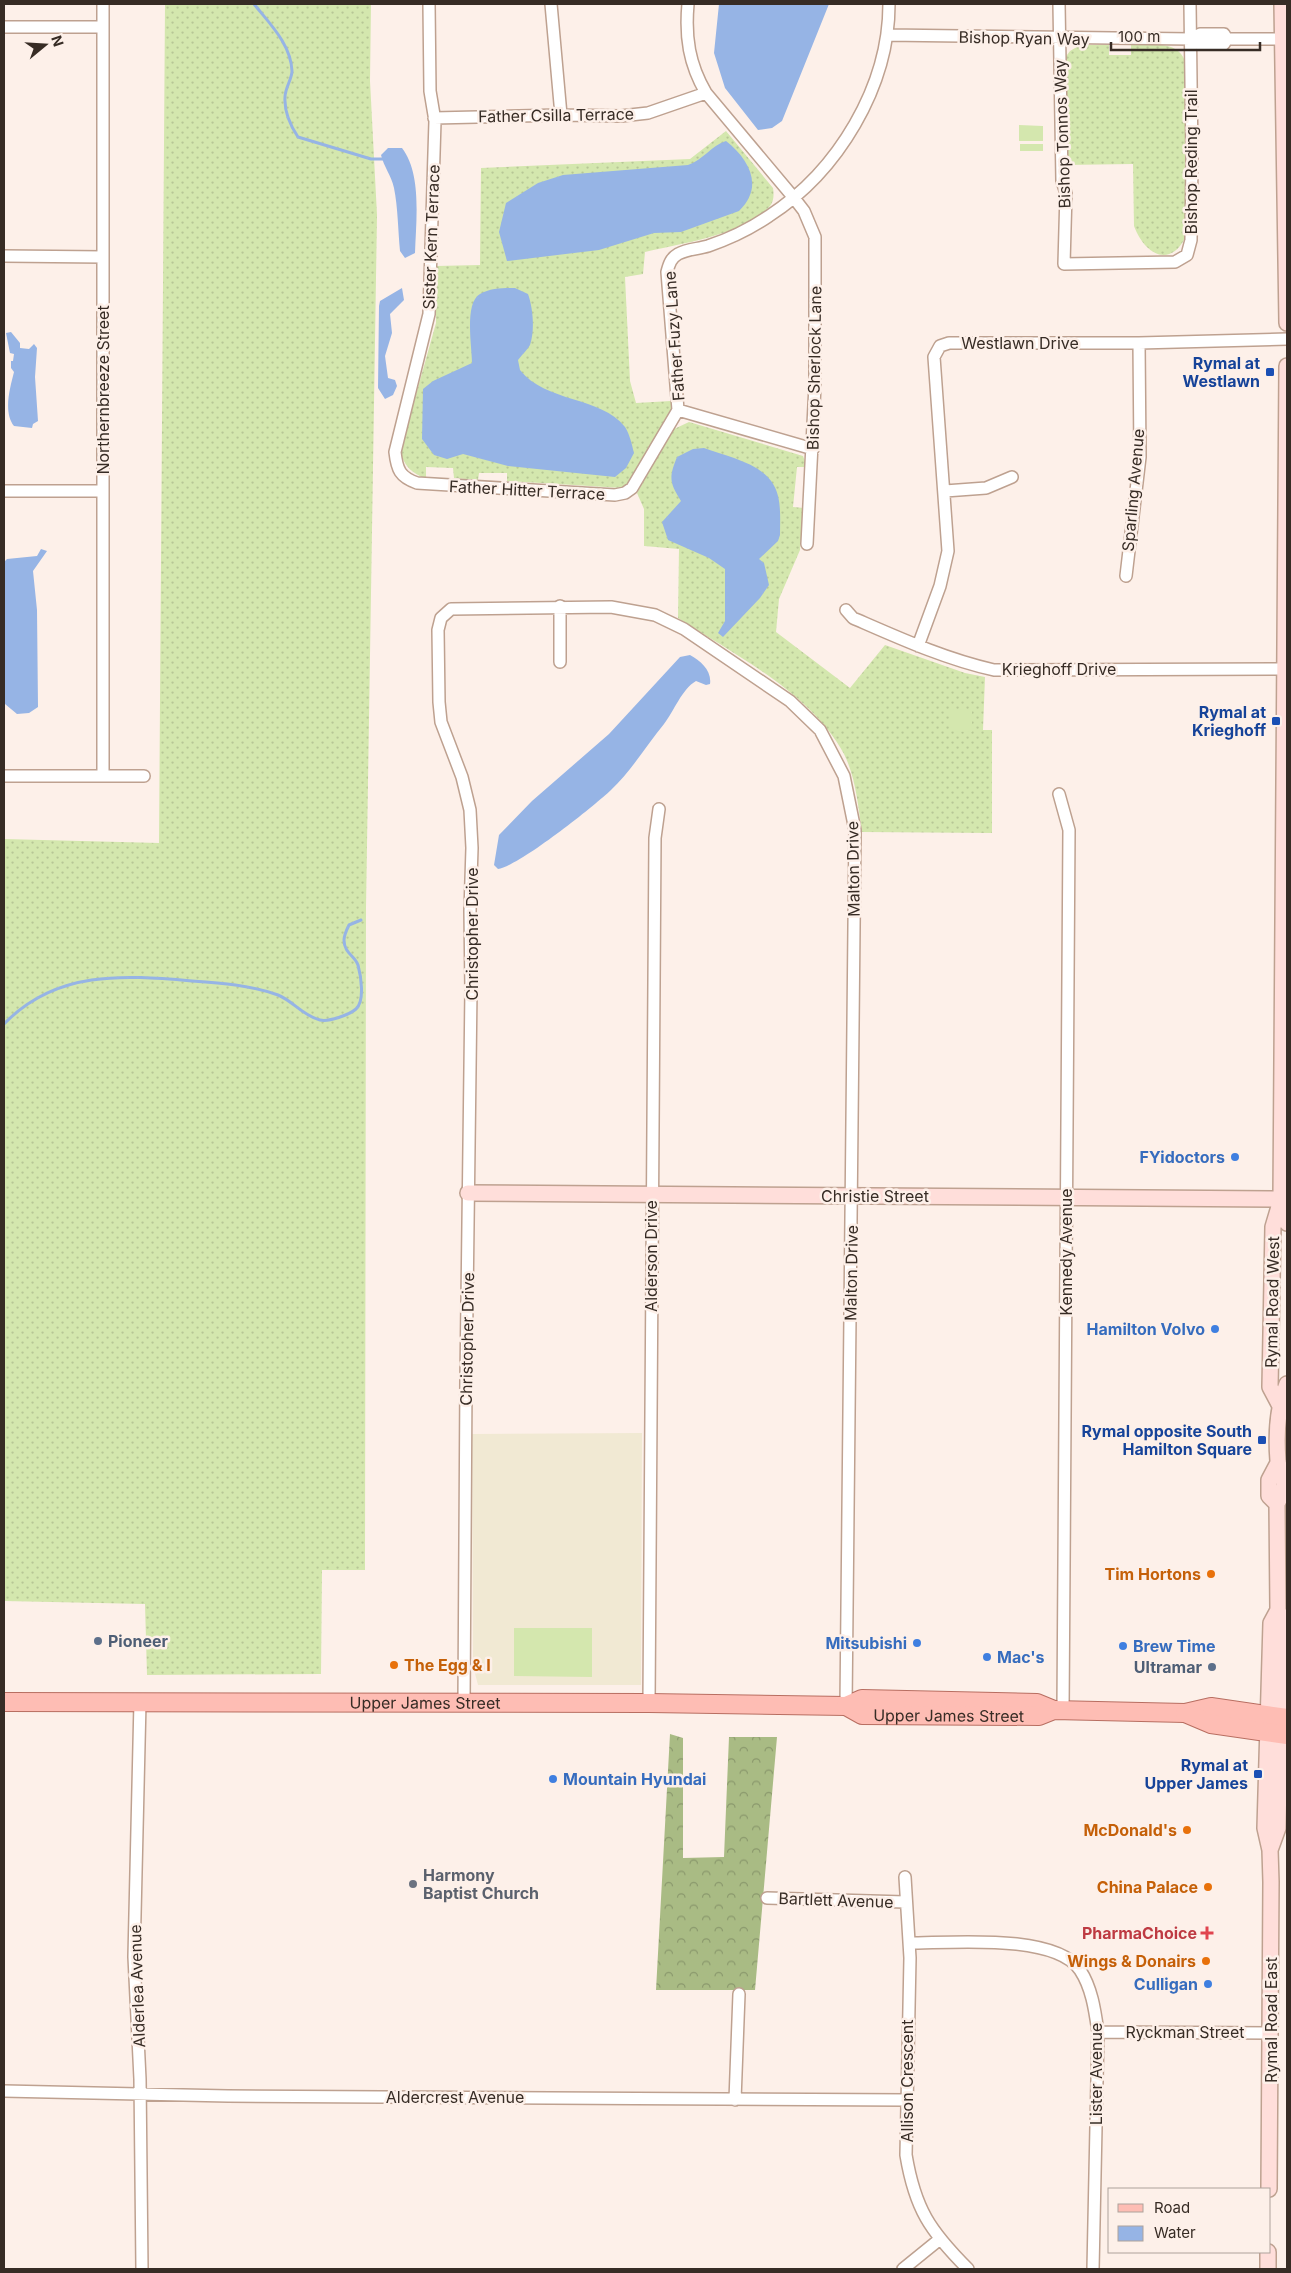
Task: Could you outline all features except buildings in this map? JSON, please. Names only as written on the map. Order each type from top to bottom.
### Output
[{"type":"main road","points":[[1282,4],[1286,41],[1287,323]]},
{"type":"main road","name":"Rymal Road West","points":[[1287,366],[1284,1199],[1287,1223]]},
{"type":"main road","name":"Christie Street","points":[[468,1193],[1284,1199]]},
{"type":"main road","name":"Rymal Road West","points":[[1279,1404],[1270,1387],[1274,1227],[1284,1199]]},
{"type":"main road","name":"Rymal Road West","points":[[1278,1610],[1277,1504],[1285,1491],[1286,1479],[1278,1463],[1279,1404],[1287,1384]]},
{"type":"main road","name":"Rymal Road East","points":[[1269,2188],[1271,2032],[1270,1850],[1264,1828],[1278,1725],[1282,1620],[1278,1610]]},
{"type":"main road","name":"Upper James Street","points":[[4,1702],[649,1703],[846,1706],[862,1714],[879,1715],[1039,1716],[1058,1710],[1185,1713],[1211,1724],[1278,1725]]},
{"type":"main road","points":[[1268,2253],[1268,2269]]},
{"type":"street","name":"Northernbreeze Street","points":[[103,776],[104,4]]},
{"type":"street","name":"Sister Kern Terrace","points":[[397,468],[395,452],[429,314],[434,118],[430,91],[429,4]]},
{"type":"street","points":[[552,4],[561,115]]},
{"type":"street","name":"Bishop Sherlock Lane","points":[[688,4],[688,50],[696,76],[706,93],[804,211],[815,237],[813,449],[807,544]]},
{"type":"street","points":[[794,198],[829,163],[854,124],[876,80],[887,35],[889,4]]},
{"type":"street","name":"Bishop Tonnos Way","points":[[1059,4],[1058,38],[1062,181],[1066,193],[1064,264]]},
{"type":"street","name":"Bishop Reding Trail","points":[[1064,264],[1175,262],[1187,255],[1191,240],[1190,4]]},
{"type":"street","points":[[4,27],[104,27]]},
{"type":"street","name":"Bishop Ryan Way","points":[[887,35],[1191,39],[1200,44],[1224,44],[1227,39],[1286,41]]},
{"type":"street","name":"Father Csilla Terrace","points":[[434,118],[561,115],[621,116],[648,113],[706,93]]},
{"type":"street","name":"Father Fuzy Lane","points":[[678,410],[667,272],[669,262],[679,253],[708,246],[739,234],[768,217],[794,198]]},
{"type":"street","points":[[4,256],[103,257]]},
{"type":"street","name":"Westlawn Drive","points":[[918,646],[940,586],[948,551],[934,357],[940,346],[949,343],[1139,344],[1287,339]]},
{"type":"street","name":"Sparling Avenue","points":[[1126,576],[1140,457],[1139,344]]},
{"type":"street","points":[[678,410],[813,449]]},
{"type":"street","name":"Father Hitter Terrace","points":[[397,468],[403,478],[417,483],[615,495],[625,494],[632,488],[678,410]]},
{"type":"street","points":[[945,491],[986,488],[1012,477]]},
{"type":"street","points":[[4,491],[103,491]]},
{"type":"street","points":[[560,606],[560,662]]},
{"type":"street","name":"Christopher Drive","points":[[464,1703],[472,848],[470,810],[462,777],[442,722],[438,674],[438,630],[441,618],[451,608],[560,606],[611,607],[634,610],[655,616],[684,629],[790,701],[820,730],[834,754]]},
{"type":"street","name":"Krieghoff Drive","points":[[846,610],[853,618],[918,646],[968,664],[994,670],[1285,669]]},
{"type":"street","name":"Malton Drive","points":[[834,754],[844,776],[855,830],[846,1706]]},
{"type":"street","points":[[4,776],[144,776]]},
{"type":"street","name":"Kennedy Avenue","points":[[1058,1710],[1066,1198],[1069,830],[1060,794]]},
{"type":"street","name":"Alderson Drive","points":[[649,1703],[651,1195],[655,838],[659,809]]},
{"type":"street","name":"Alderlea Avenue","points":[[140,1702],[134,1956],[140,2094],[142,2269]]},
{"type":"street","name":"Allison Crescent","points":[[905,1877],[904,1902],[908,1902],[909,1942],[906,2154],[911,2186],[924,2215],[940,2239],[968,2269]]},
{"type":"street","name":"Bartlett Avenue","points":[[767,1898],[904,1902]]},
{"type":"street","name":"Lister Avenue","points":[[909,1942],[1003,1943],[1055,1950],[1080,1970],[1093,2000],[1098,2032],[1094,2269]]},
{"type":"street","points":[[735,2100],[739,1994]]},
{"type":"street","name":"Ryckman Street","points":[[1098,2032],[1271,2032]]},
{"type":"street","name":"Aldercrest Avenue","points":[[4,2091],[735,2100],[907,2100]]},
{"type":"street","points":[[903,2269],[940,2239]]},
{"type":"shaded area","points":[[642,1433],[641,1685],[478,1685],[473,1666],[472,1434]]},
{"type":"green space","points":[[165,4],[371,4],[370,81],[377,215],[366,908],[365,1570],[322,1570],[321,1674],[147,1675],[145,1604],[4,1601],[4,839],[159,843]]},
{"type":"green space","points":[[1080,45],[1109,45],[1109,55],[1131,55],[1131,45],[1162,45],[1176,49],[1185,61],[1185,238],[1172,253],[1157,254],[1150,250],[1138,236],[1134,226],[1133,164],[1065,165],[1064,59],[1070,51]]},
{"type":"green space","points":[[1019,125],[1043,126],[1043,141],[1019,141]]},
{"type":"green space","points":[[726,131],[773,188],[773,200],[770,206],[759,216],[730,231],[645,252],[643,274],[625,277],[630,381],[636,403],[671,401],[671,411],[633,481],[622,488],[507,481],[507,473],[479,473],[478,480],[454,478],[453,468],[426,467],[426,479],[410,469],[404,462],[400,452],[436,323],[436,266],[480,265],[481,168],[690,159]]},
{"type":"green space","points":[[1020,144],[1043,144],[1043,151],[1020,151]]},
{"type":"green space","points":[[689,422],[803,456],[807,467],[797,467],[793,507],[804,508],[800,550],[779,599],[776,632],[850,688],[885,645],[965,673],[985,677],[983,730],[992,730],[992,833],[862,832],[856,792],[848,763],[830,732],[812,712],[770,677],[678,618],[679,549],[644,546],[644,509],[637,493],[672,430]]},
{"type":"green space","points":[[950,709],[972,710],[972,732],[950,731]]},
{"type":"green space","points":[[514,1628],[592,1628],[592,1677],[514,1676]]},
{"type":"green space","points":[[670,1734],[683,1738],[683,1858],[724,1857],[729,1737],[777,1737],[755,1990],[656,1990]]},
{"type":"water","points":[[719,4],[829,4],[782,121],[772,128],[758,130],[725,88],[714,53]]},
{"type":"water","points":[[726,141],[742,157],[751,174],[751,193],[747,202],[739,211],[681,232],[654,233],[599,250],[507,261],[499,232],[506,203],[538,183],[563,175],[688,165]]},
{"type":"water","points":[[388,148],[402,148],[413,171],[417,213],[415,253],[405,258],[400,251],[394,188],[381,155]]},
{"type":"water","points":[[402,288],[404,300],[390,314],[392,333],[385,356],[388,378],[395,380],[397,386],[393,395],[385,399],[378,388],[379,306],[380,301]]},
{"type":"water","points":[[515,288],[528,294],[533,319],[530,345],[518,360],[520,370],[531,381],[558,394],[602,410],[615,417],[625,427],[634,453],[626,468],[615,477],[508,466],[463,454],[447,459],[434,455],[422,439],[423,389],[433,381],[472,363],[470,316],[475,299],[480,294],[488,291]]},
{"type":"water","points":[[11,332],[20,343],[20,348],[29,349],[34,344],[37,348],[35,377],[38,421],[33,424],[32,428],[14,426],[9,414],[8,400],[14,372],[11,368],[11,361],[13,361],[14,354],[10,353],[6,333]]},
{"type":"water","points":[[704,448],[737,459],[758,469],[774,485],[780,505],[780,535],[778,541],[759,559],[764,563],[769,585],[760,598],[723,637],[718,633],[725,621],[725,569],[709,558],[668,540],[662,522],[681,501],[672,484],[672,475],[677,457],[693,449]]},
{"type":"water","points":[[41,549],[47,551],[33,571],[37,610],[38,707],[29,713],[17,714],[5,704],[4,562],[7,559],[37,556]]},
{"type":"water","points":[[690,655],[705,667],[709,675],[710,684],[706,685],[696,681],[686,689],[664,724],[632,766],[602,798],[573,822],[522,858],[498,869],[494,865],[499,835],[532,801],[609,734],[680,657]]},
{"type":"waterway","points":[[254,4],[278,34],[291,61],[292,71],[285,94],[285,108],[290,123],[298,137],[371,159],[386,159]]},
{"type":"waterway","points":[[4,1024],[24,1006],[46,994],[68,985],[116,978],[166,979],[246,987],[278,995],[314,1018],[320,1020],[339,1018],[356,1009],[361,1000],[361,982],[358,965],[344,944],[345,934],[349,925],[361,920]]},
{"type":"place","name":"Rymal at Westlawn","points":[[1270,372]]},
{"type":"place","name":"Rymal at Krieghoff","points":[[1276,721]]},
{"type":"place","name":"FYidoctors","points":[[1235,1157]]},
{"type":"place","name":"Hamilton Volvo","points":[[1215,1329]]},
{"type":"place","name":"Rymal opposite South Hamilton Square","points":[[1262,1440]]},
{"type":"place","name":"Tim Hortons","points":[[1211,1574]]},
{"type":"place","name":"Pioneer","points":[[98,1641]]},
{"type":"place","name":"Mitsubishi","points":[[917,1643]]},
{"type":"place","name":"Brew Time","points":[[1123,1646]]},
{"type":"place","name":"Mac's","points":[[987,1657]]},
{"type":"place","name":"The Egg & I","points":[[394,1665]]},
{"type":"place","name":"Ultramar","points":[[1212,1667]]},
{"type":"place","name":"Rymal at Upper James","points":[[1258,1774]]},
{"type":"place","name":"Mountain Hyundai","points":[[553,1779]]},
{"type":"place","name":"McDonald's","points":[[1187,1830]]},
{"type":"place","name":"Harmony Baptist Church","points":[[413,1884]]},
{"type":"place","name":"China Palace","points":[[1208,1887]]},
{"type":"place","name":"PharmaChoice","points":[[1207,1933]]},
{"type":"place","name":"Wings & Donairs","points":[[1206,1961]]},
{"type":"place","name":"Culligan","points":[[1208,1984]]}]
